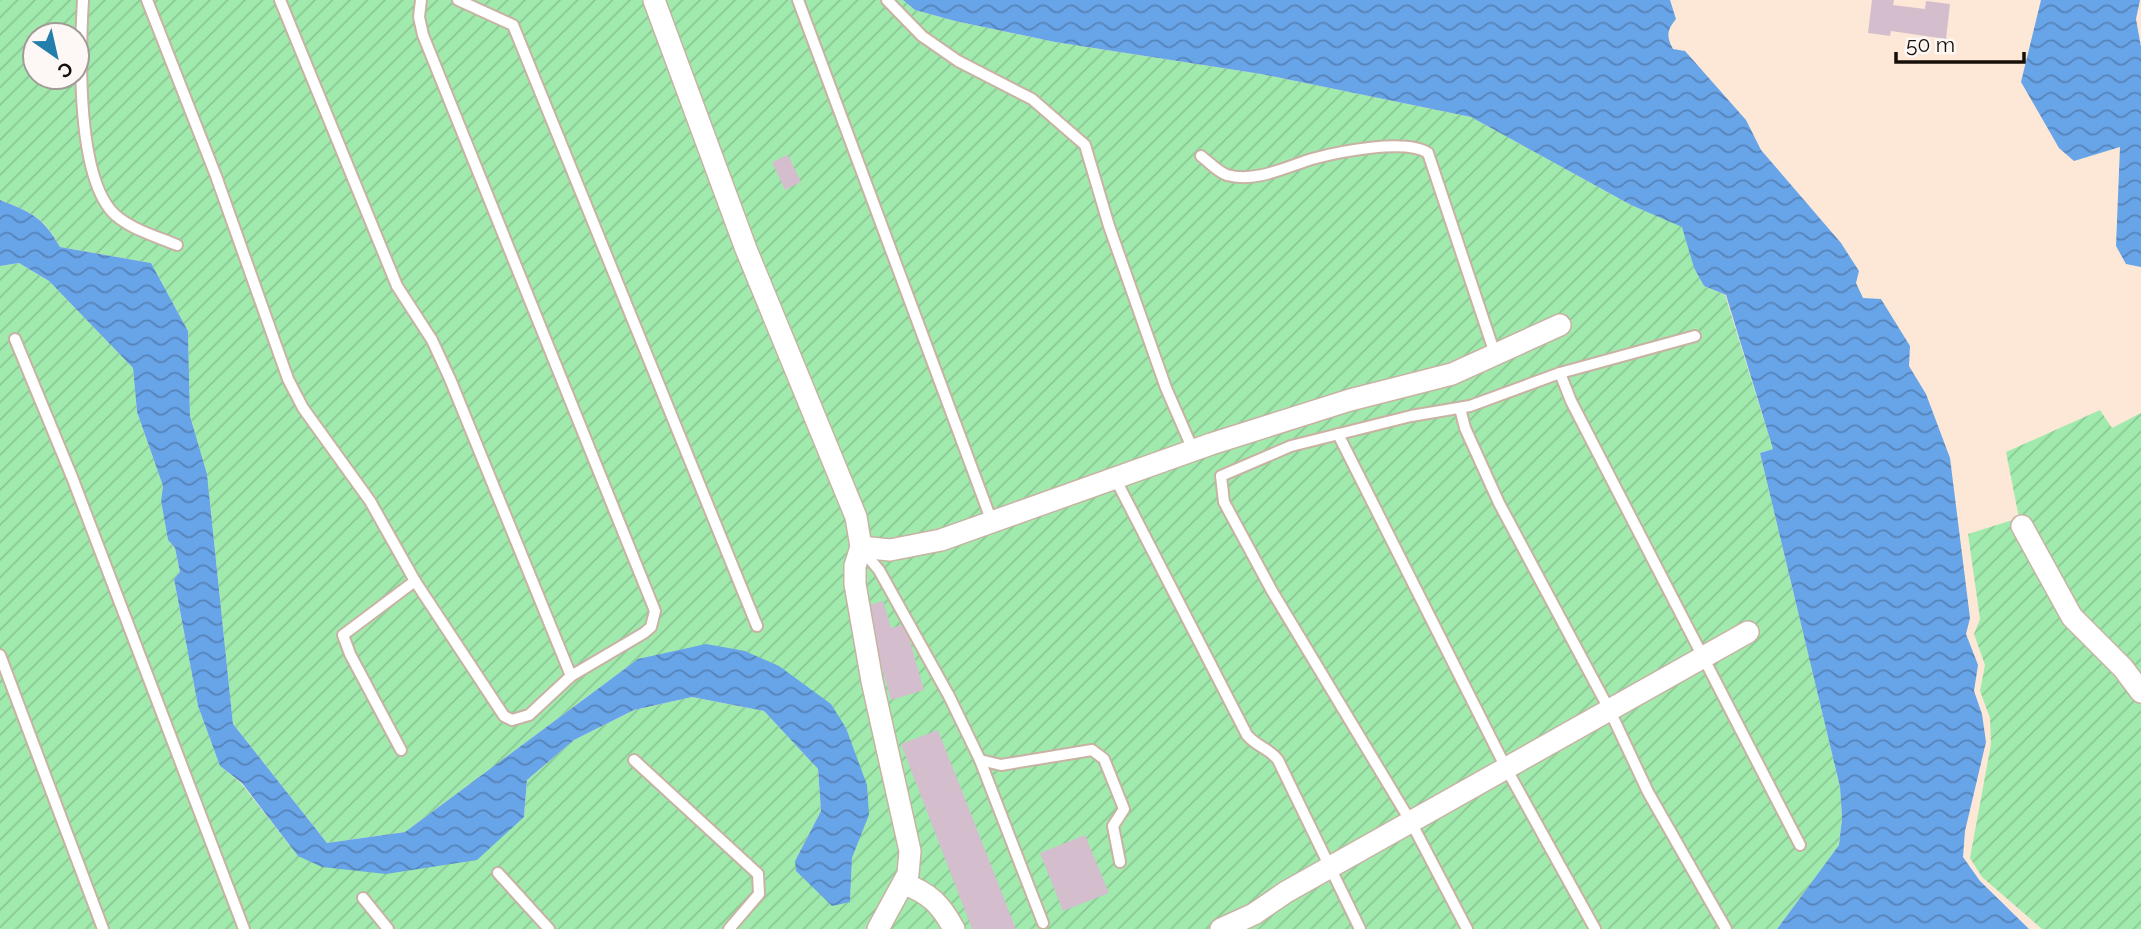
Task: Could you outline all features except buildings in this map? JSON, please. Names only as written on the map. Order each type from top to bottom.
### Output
[{"type":"street","points":[[654,0],[746,249],[856,517],[861,547],[855,566],[855,584],[872,681],[910,851],[904,884],[878,929]]},
{"type":"street","points":[[861,547],[890,550],[941,540],[1194,450],[1350,400],[1452,374],[1560,325]]},
{"type":"street","points":[[2022,526],[2072,617],[2123,668],[2141,692]]},
{"type":"street","points":[[1221,929],[1245,925],[1331,867],[1748,632]]},
{"type":"street","points":[[904,884],[929,895],[942,907],[954,929]]},
{"type":"lane","points":[[82,0],[79,64],[89,159],[103,198],[117,217],[177,245]]},
{"type":"lane","points":[[147,0],[216,176],[288,379],[324,440],[370,501],[415,581],[504,716],[512,720],[529,715],[571,676],[644,634],[651,627],[655,611],[423,35],[419,17],[421,0]]},
{"type":"lane","points":[[280,0],[397,286],[432,340],[450,379],[571,676]]},
{"type":"lane","points":[[458,0],[513,25],[757,626]]},
{"type":"lane","points":[[798,0],[992,522]]},
{"type":"lane","points":[[887,0],[922,36],[958,61],[1032,99],[1070,129],[1085,145],[1131,289],[1167,388],[1194,450]]},
{"type":"lane","points":[[1201,156],[1226,175],[1256,176],[1315,158],[1418,146],[1428,153],[1495,354]]},
{"type":"lane","points":[[1467,929],[1411,822],[1272,591],[1224,502],[1221,477],[1291,446],[1460,408],[1506,395],[1560,373],[1695,335]]},
{"type":"lane","points":[[15,339],[72,477],[244,929]]},
{"type":"lane","points":[[1560,373],[1571,401],[1800,845]]},
{"type":"lane","points":[[1460,408],[1465,428],[1499,503],[1609,709],[1648,792],[1726,929]]},
{"type":"lane","points":[[1338,434],[1506,768],[1595,929]]},
{"type":"lane","points":[[1115,478],[1247,735],[1256,746],[1270,750],[1278,760],[1360,929]]},
{"type":"lane","points":[[861,547],[879,570],[949,696],[980,760],[1043,923]]},
{"type":"lane","points":[[401,750],[350,654],[343,635],[415,581]]},
{"type":"lane","points":[[0,655],[103,929]]},
{"type":"lane","points":[[980,760],[1001,765],[1092,750],[1104,759],[1124,809],[1112,826],[1120,862]]},
{"type":"lane","points":[[634,760],[758,874],[759,894],[729,929]]},
{"type":"lane","points":[[498,873],[549,929]]},
{"type":"lane","points":[[363,898],[388,929]]},
{"type":"green space","points":[[0,0],[903,0],[915,10],[1055,42],[1261,74],[1471,117],[1631,205],[1683,227],[1694,268],[1704,286],[1725,295],[1773,449],[1760,453],[1840,787],[1842,818],[1839,845],[1777,929],[0,929],[0,266],[19,263],[49,281],[133,368],[137,412],[163,486],[161,501],[168,540],[175,548],[180,572],[174,579],[198,706],[220,766],[241,783],[298,856],[524,818],[527,780],[574,740],[634,710],[692,697],[764,711],[818,769],[821,811],[795,861],[850,902],[852,858],[869,815],[846,728],[638,659],[405,832],[327,843],[233,724],[207,474],[190,416],[188,331],[151,263],[60,247],[42,222],[20,208],[0,200]]},
{"type":"green space","points":[[2100,410],[2112,428],[2141,413],[2141,929],[2042,929],[1982,877],[1970,858],[1991,744],[1990,718],[1980,691],[1985,665],[1974,634],[1980,619],[1968,534],[2019,518],[2006,452]]},
{"type":"water","points":[[903,0],[1670,0],[1676,19],[1668,33],[1673,49],[1685,51],[1746,120],[1761,150],[1841,243],[1859,271],[1856,283],[1863,298],[1881,299],[1910,346],[1909,366],[1926,394],[1950,458],[1970,618],[1966,634],[1978,665],[1974,691],[1982,714],[1986,742],[1965,831],[1963,857],[1980,881],[2029,929],[1777,929],[1839,845],[1842,818],[1840,787],[1760,453],[1773,449],[1726,295],[1704,286],[1694,268],[1682,227],[1631,205],[1471,117],[1261,74],[1055,42],[915,10]]},
{"type":"water","points":[[2041,0],[2140,0],[2136,19],[2141,47],[2141,267],[2126,264],[2116,246],[2120,147],[2074,161],[2059,148],[2021,82]]},
{"type":"water","points":[[0,200],[20,208],[42,222],[60,247],[151,263],[188,331],[190,416],[207,474],[233,724],[327,843],[405,832],[638,659],[706,644],[745,651],[779,666],[831,704],[846,728],[867,785],[869,815],[852,858],[850,902],[832,906],[796,871],[795,861],[821,811],[818,769],[764,711],[692,697],[634,710],[574,740],[527,780],[524,817],[477,860],[386,874],[322,867],[298,856],[242,783],[220,766],[198,706],[174,579],[180,572],[175,548],[168,540],[161,501],[163,486],[137,412],[133,368],[49,281],[19,263],[0,266]]}]
